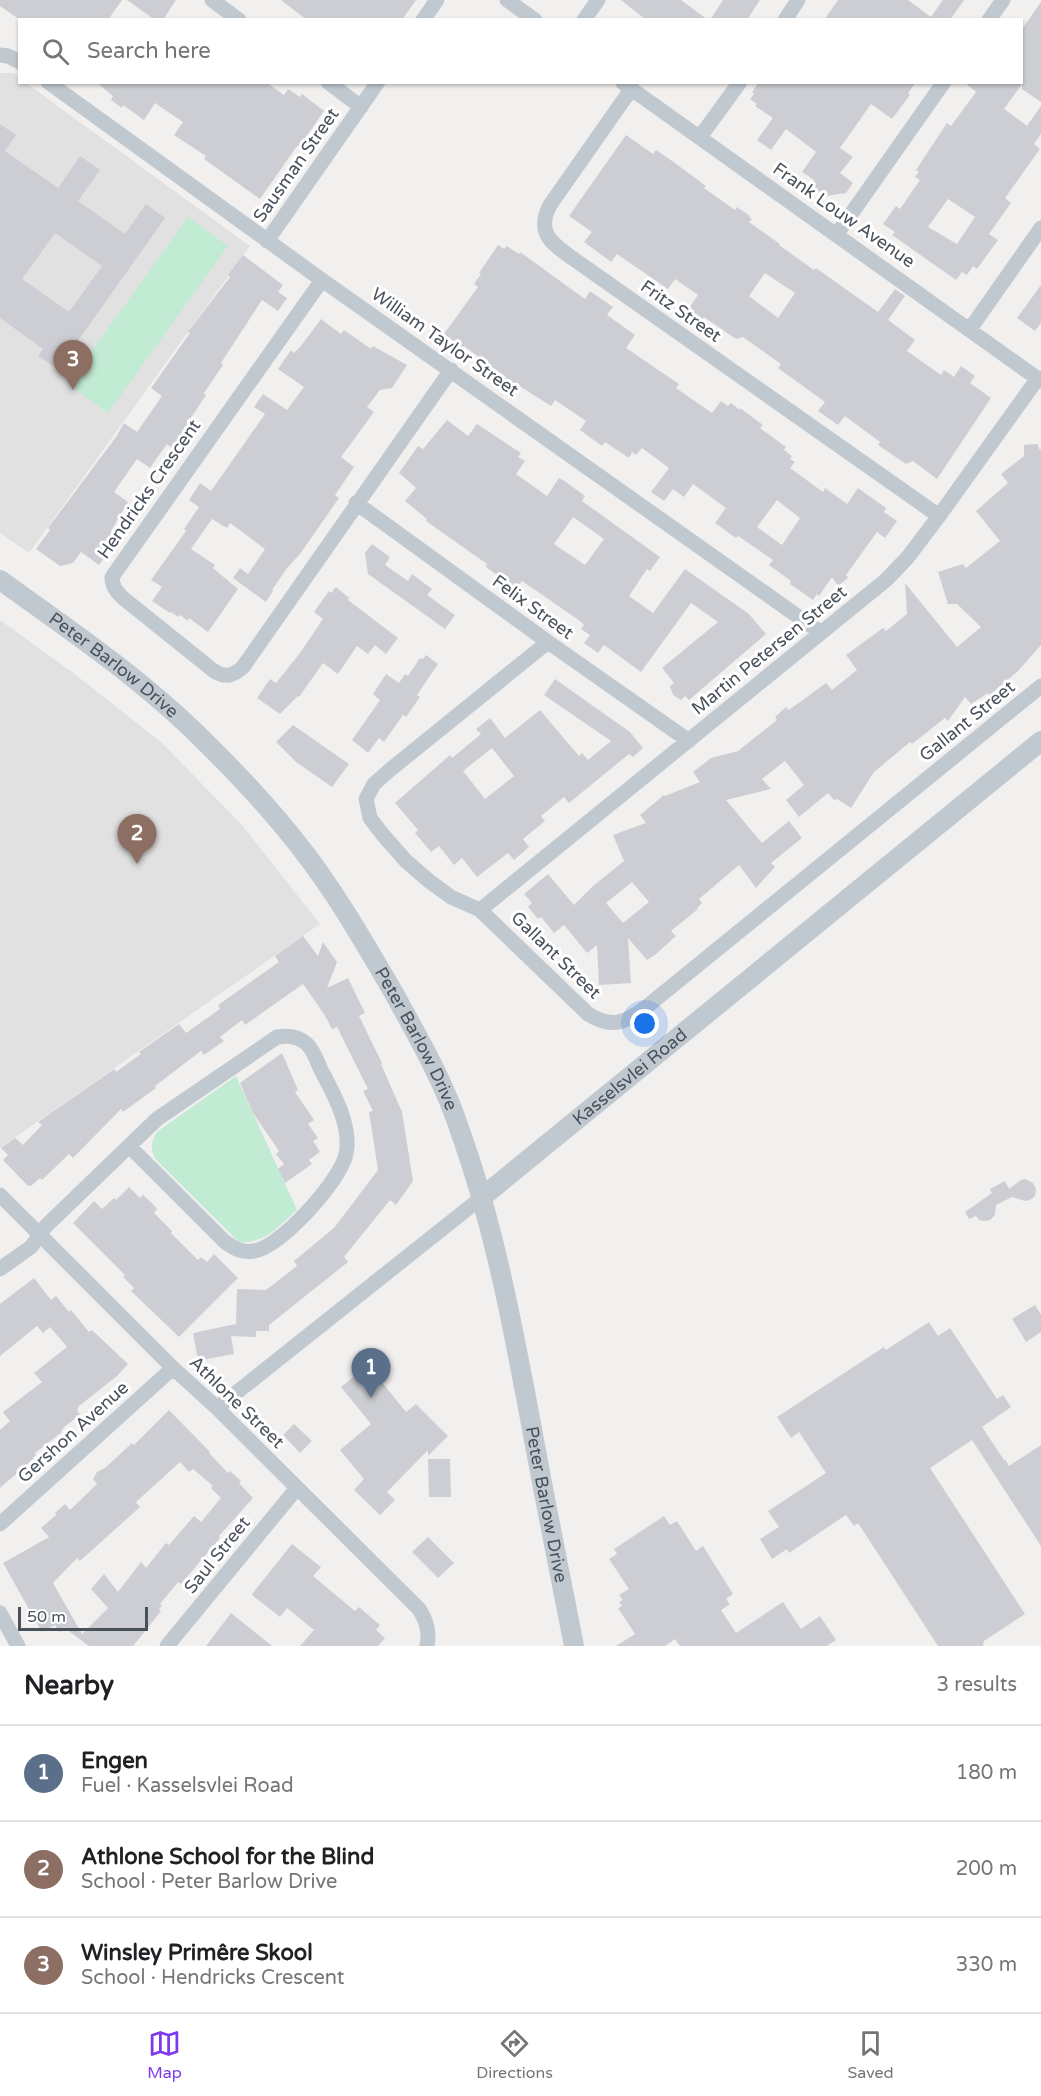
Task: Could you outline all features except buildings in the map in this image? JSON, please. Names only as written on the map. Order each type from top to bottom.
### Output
[{"type":"street","points":[[212,0],[236,18]]},
{"type":"street","points":[[424,18],[437,0]]},
{"type":"street","points":[[507,0],[532,18]]},
{"type":"street","points":[[585,18],[598,0]]},
{"type":"street","points":[[785,18],[798,0]]},
{"type":"street","points":[[990,18],[1003,0]]},
{"type":"street","points":[[0,55],[18,61]]},
{"type":"street","name":"William Taylor Street","points":[[51,84],[267,241],[820,632]]},
{"type":"street","points":[[331,84],[362,106]]},
{"type":"street","name":"Sausman Street","points":[[267,241],[377,84]]},
{"type":"street","points":[[700,138],[739,84]]},
{"type":"street","points":[[837,234],[944,84]]},
{"type":"street","name":"Frank Louw Avenue","points":[[627,86],[1039,379]]},
{"type":"street","name":"Fritz Street","points":[[627,86],[547,210],[543,225],[550,240],[575,260],[939,516]]},
{"type":"street","points":[[970,329],[1041,228]]},
{"type":"street","name":"Hendricks Crescent","points":[[322,280],[112,577],[112,583],[123,598],[214,671],[221,675],[235,674],[254,652],[451,370]]},
{"type":"street","name":"Martin Petersen Street","points":[[480,910],[886,580],[908,557],[1039,379]]},
{"type":"street","name":"Felix Street","points":[[356,503],[689,741]]},
{"type":"street","name":"Peter Barlow Drive","points":[[0,580],[127,673],[210,747],[291,836],[326,882],[407,1018],[444,1090],[459,1128],[497,1257],[574,1646]]},
{"type":"street","name":"Gallant Street","points":[[548,642],[391,769],[374,784],[366,799],[370,818],[406,861],[451,897],[480,910],[588,1014],[608,1023],[630,1018],[654,1001],[1041,686]]},
{"type":"street","name":"Kasselsvlei Road","points":[[217,1408],[481,1198],[1041,741]]},
{"type":"street","points":[[0,1269],[31,1247],[46,1227],[129,1146],[157,1119],[270,1041],[284,1036],[300,1039],[312,1050],[336,1100],[345,1128],[347,1144],[341,1170],[306,1213],[271,1244],[254,1251],[237,1250],[224,1241],[129,1146]]},
{"type":"street","name":"Athlone Street","points":[[0,1195],[419,1609],[427,1623],[429,1639],[427,1646]]},
{"type":"street","name":"Gershon Avenue","points":[[0,1524],[173,1368]]},
{"type":"street","name":"Saul Street","points":[[167,1646],[297,1488]]},
{"type":"street","points":[[0,1613],[18,1646]]},
{"type":"shaded area","points":[[0,73],[13,73],[18,76],[18,84],[27,84],[250,246],[29,553],[0,533]]},
{"type":"shaded area","points":[[0,620],[72,672],[161,742],[242,825],[320,924],[0,1148]]},
{"type":"green space","points":[[188,217],[228,246],[108,413],[68,384]]},
{"type":"green space","points":[[236,1076],[297,1210],[271,1233],[248,1242],[239,1242],[157,1161],[152,1150],[153,1138],[158,1131]]},
{"type":"place","name":"Winsley Primêre Skool","points":[[73,390]]},
{"type":"place","name":"Athlone School for the Blind","points":[[137,864]]},
{"type":"place","name":"Engen","points":[[371,1398]]}]
